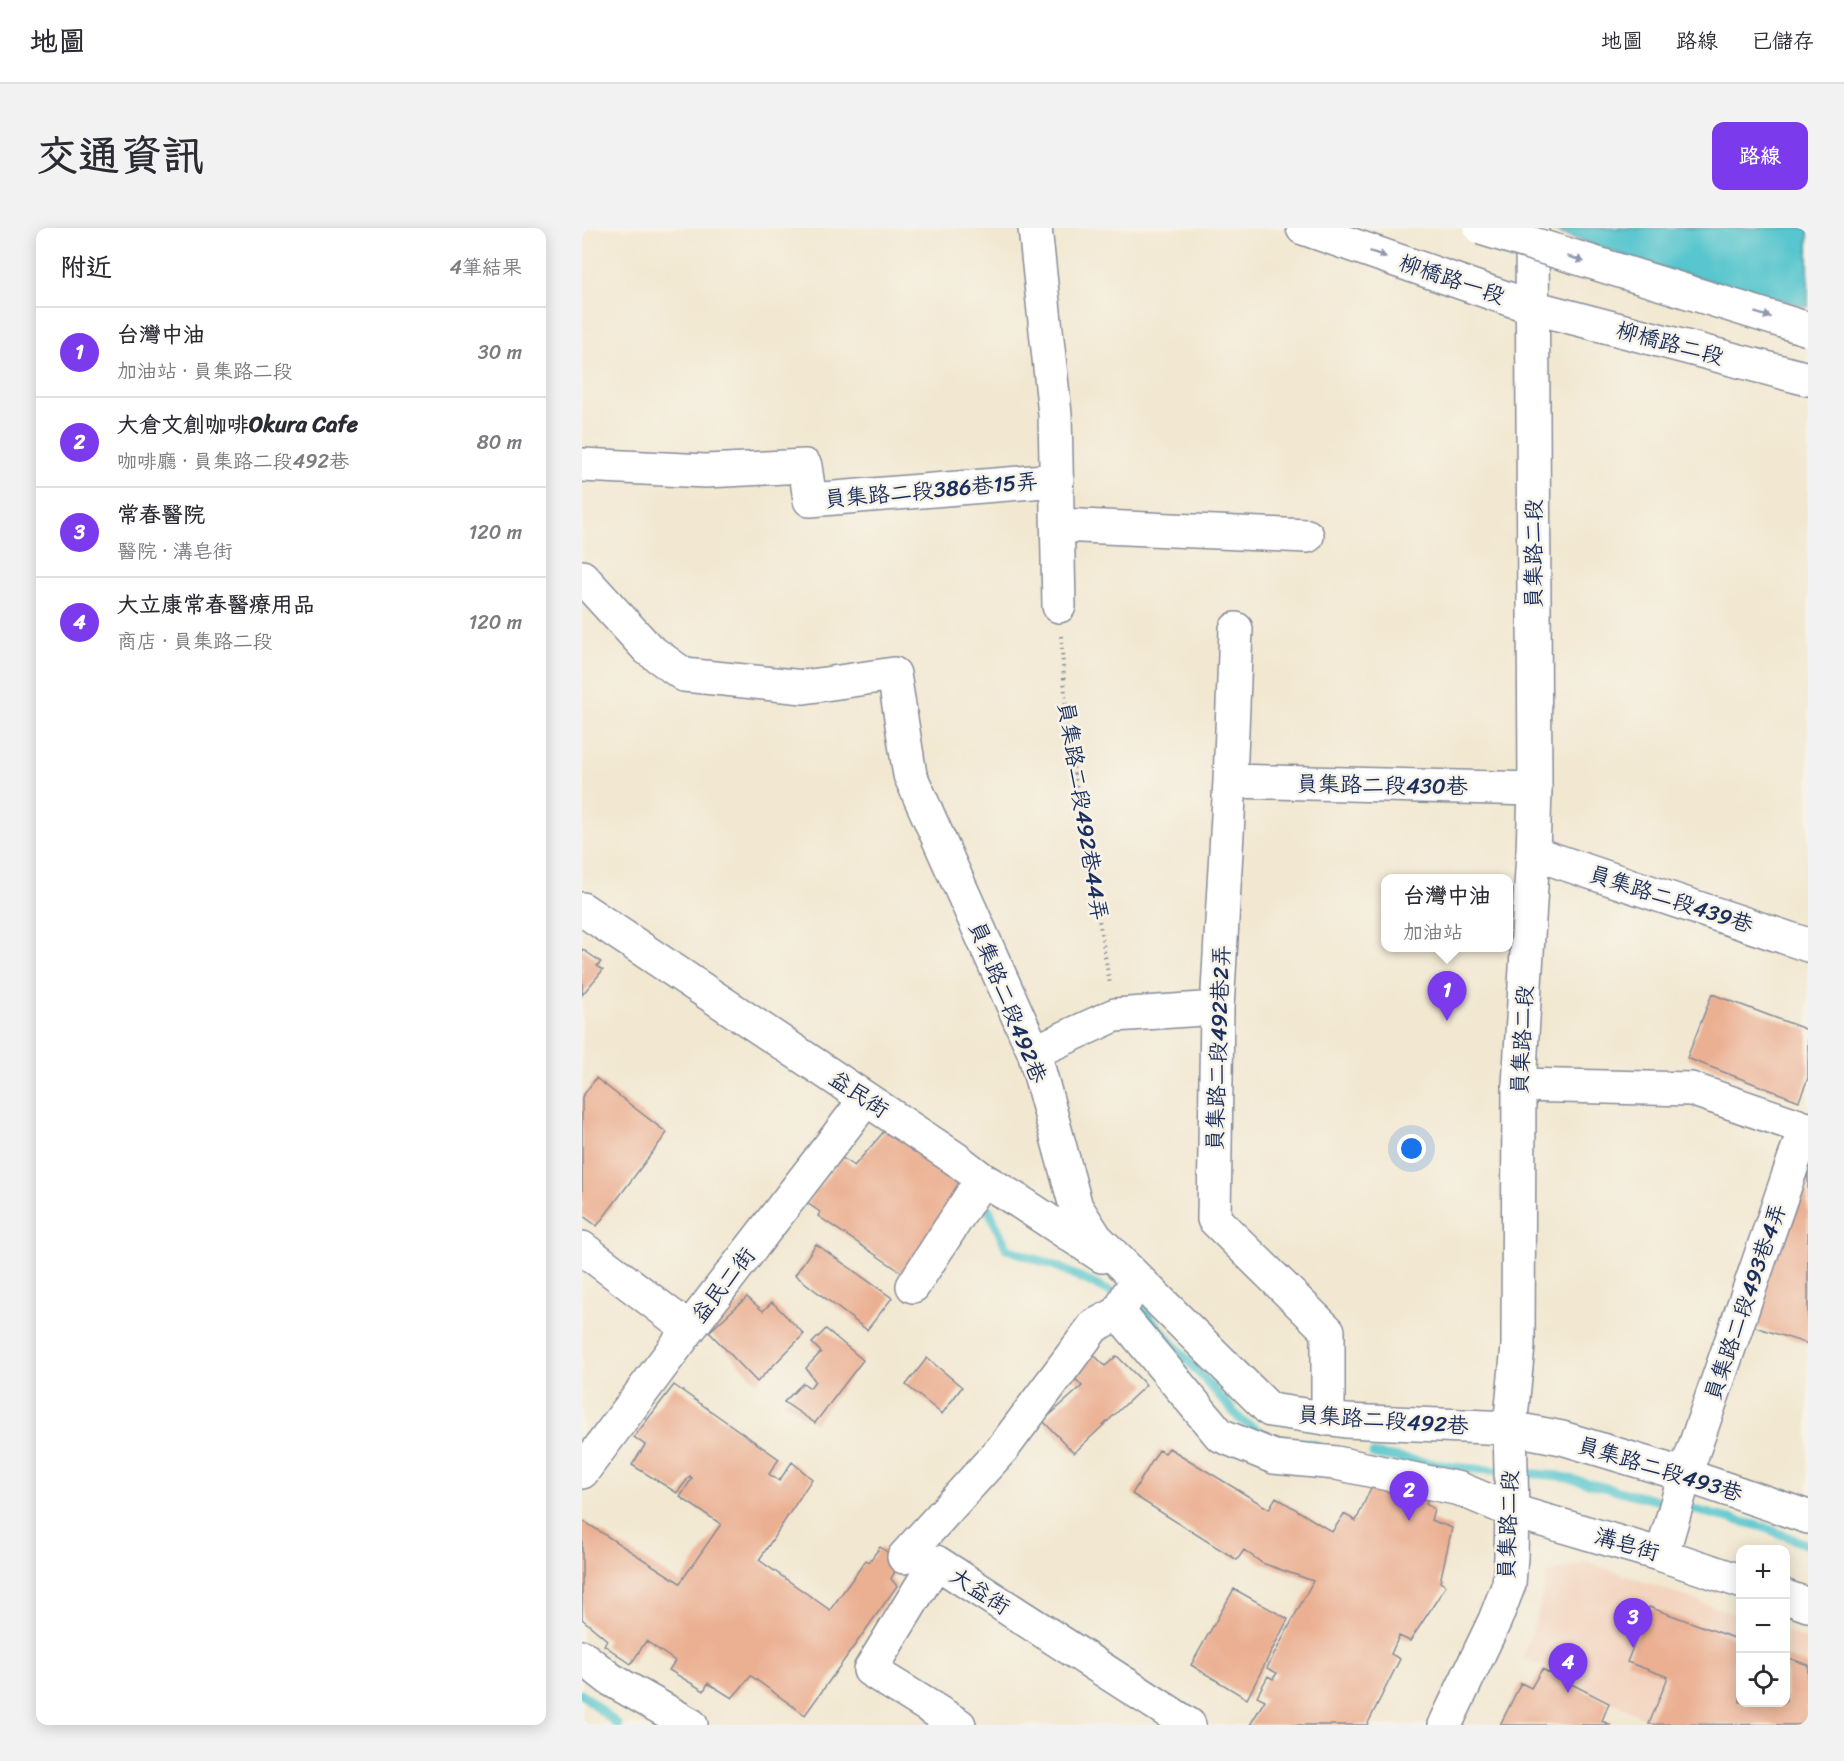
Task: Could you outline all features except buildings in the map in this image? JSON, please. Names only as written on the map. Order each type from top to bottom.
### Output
[{"type":"main road","name":"員集路二段386巷15弄","points":[[1035,228],[1055,414],[1059,606]]},
{"type":"main road","name":"柳橋路一段","points":[[1303,228],[1532,307]]},
{"type":"main road","points":[[1481,228],[1808,329]]},
{"type":"main road","name":"員集路二段","points":[[1444,1725],[1495,1620],[1509,1584],[1512,1511],[1510,1428],[1518,1346],[1519,1085],[1535,789],[1532,230]]},
{"type":"main road","name":"柳橋路二段","points":[[1532,307],[1808,379]]},
{"type":"main road","name":"員集路二段386巷15弄","points":[[582,465],[706,471],[805,466],[810,500],[1057,480]]},
{"type":"main road","points":[[1058,525],[1307,536]]},
{"type":"main road","name":"員集路二段492巷","points":[[582,577],[648,649],[684,675],[804,687],[894,674],[910,775],[1034,1052],[1076,1207],[1096,1238],[1270,1410],[1337,1420],[1510,1428]]},
{"type":"main road","name":"員集路二段492巷2弄","points":[[1236,629],[1217,1008],[1214,1219],[1328,1331],[1337,1420],[1336,1463]]},
{"type":"main road","name":"員集路二段430巷","points":[[1230,781],[1535,789]]},
{"type":"main road","name":"員集路二段439巷","points":[[1533,853],[1808,945]]},
{"type":"main road","name":"益民街","points":[[582,909],[982,1179],[1137,1278]]},
{"type":"main road","points":[[1034,1052],[1115,1015],[1217,1008]]},
{"type":"main road","name":"員集路二段493巷4弄","points":[[1519,1085],[1691,1089],[1800,1126],[1685,1475],[1662,1555]]},
{"type":"main road","name":"益民二街","points":[[582,1472],[866,1099]]},
{"type":"main road","points":[[913,1286],[982,1179]]},
{"type":"main road","points":[[582,1248],[689,1329]]},
{"type":"main road","points":[[904,1557],[1003,1448],[1094,1326],[1119,1313],[1137,1278]]},
{"type":"main road","name":"員集路二段492巷","points":[[1119,1313],[1220,1435],[1274,1457],[1336,1463],[1460,1489],[1512,1511]]},
{"type":"main road","name":"員集路二段493巷","points":[[1510,1428],[1562,1438],[1685,1475],[1808,1517]]},
{"type":"main road","name":"溝皂街","points":[[1512,1511],[1662,1555],[1736,1580]]},
{"type":"main road","name":"大益街","points":[[959,1725],[870,1670],[936,1562],[1189,1725]]},
{"type":"main road","points":[[582,1657],[610,1679],[691,1725]]},
{"type":"path","name":"員集路二段492巷44弄","points":[[1059,606],[1068,737],[1115,1015]]},
{"type":"shaded area","points":[[1588,1562],[1736,1615],[1736,1707],[1790,1707],[1790,1633],[1808,1640],[1808,1725],[1646,1725],[1648,1720],[1522,1657],[1534,1626],[1548,1574]]},
{"type":"water","points":[[1546,228],[1808,228],[1808,307],[1648,264]]},
{"type":"waterway","points":[[976,1200],[989,1210],[1007,1249],[1058,1267],[1138,1305],[1241,1420],[1270,1438],[1315,1445]]},
{"type":"waterway","points":[[1373,1454],[1453,1467],[1559,1476],[1763,1527],[1808,1545]]},
{"type":"waterway","points":[[582,1694],[618,1725]]},
{"type":"place","name":"台灣中油","points":[[1447,1021]]},
{"type":"place","name":"大倉文創咖啡Okura Cafe","points":[[1409,1521]]},
{"type":"place","name":"常春醫院","points":[[1633,1648]]},
{"type":"place","name":"大立康常春醫療用品","points":[[1568,1693]]}]
